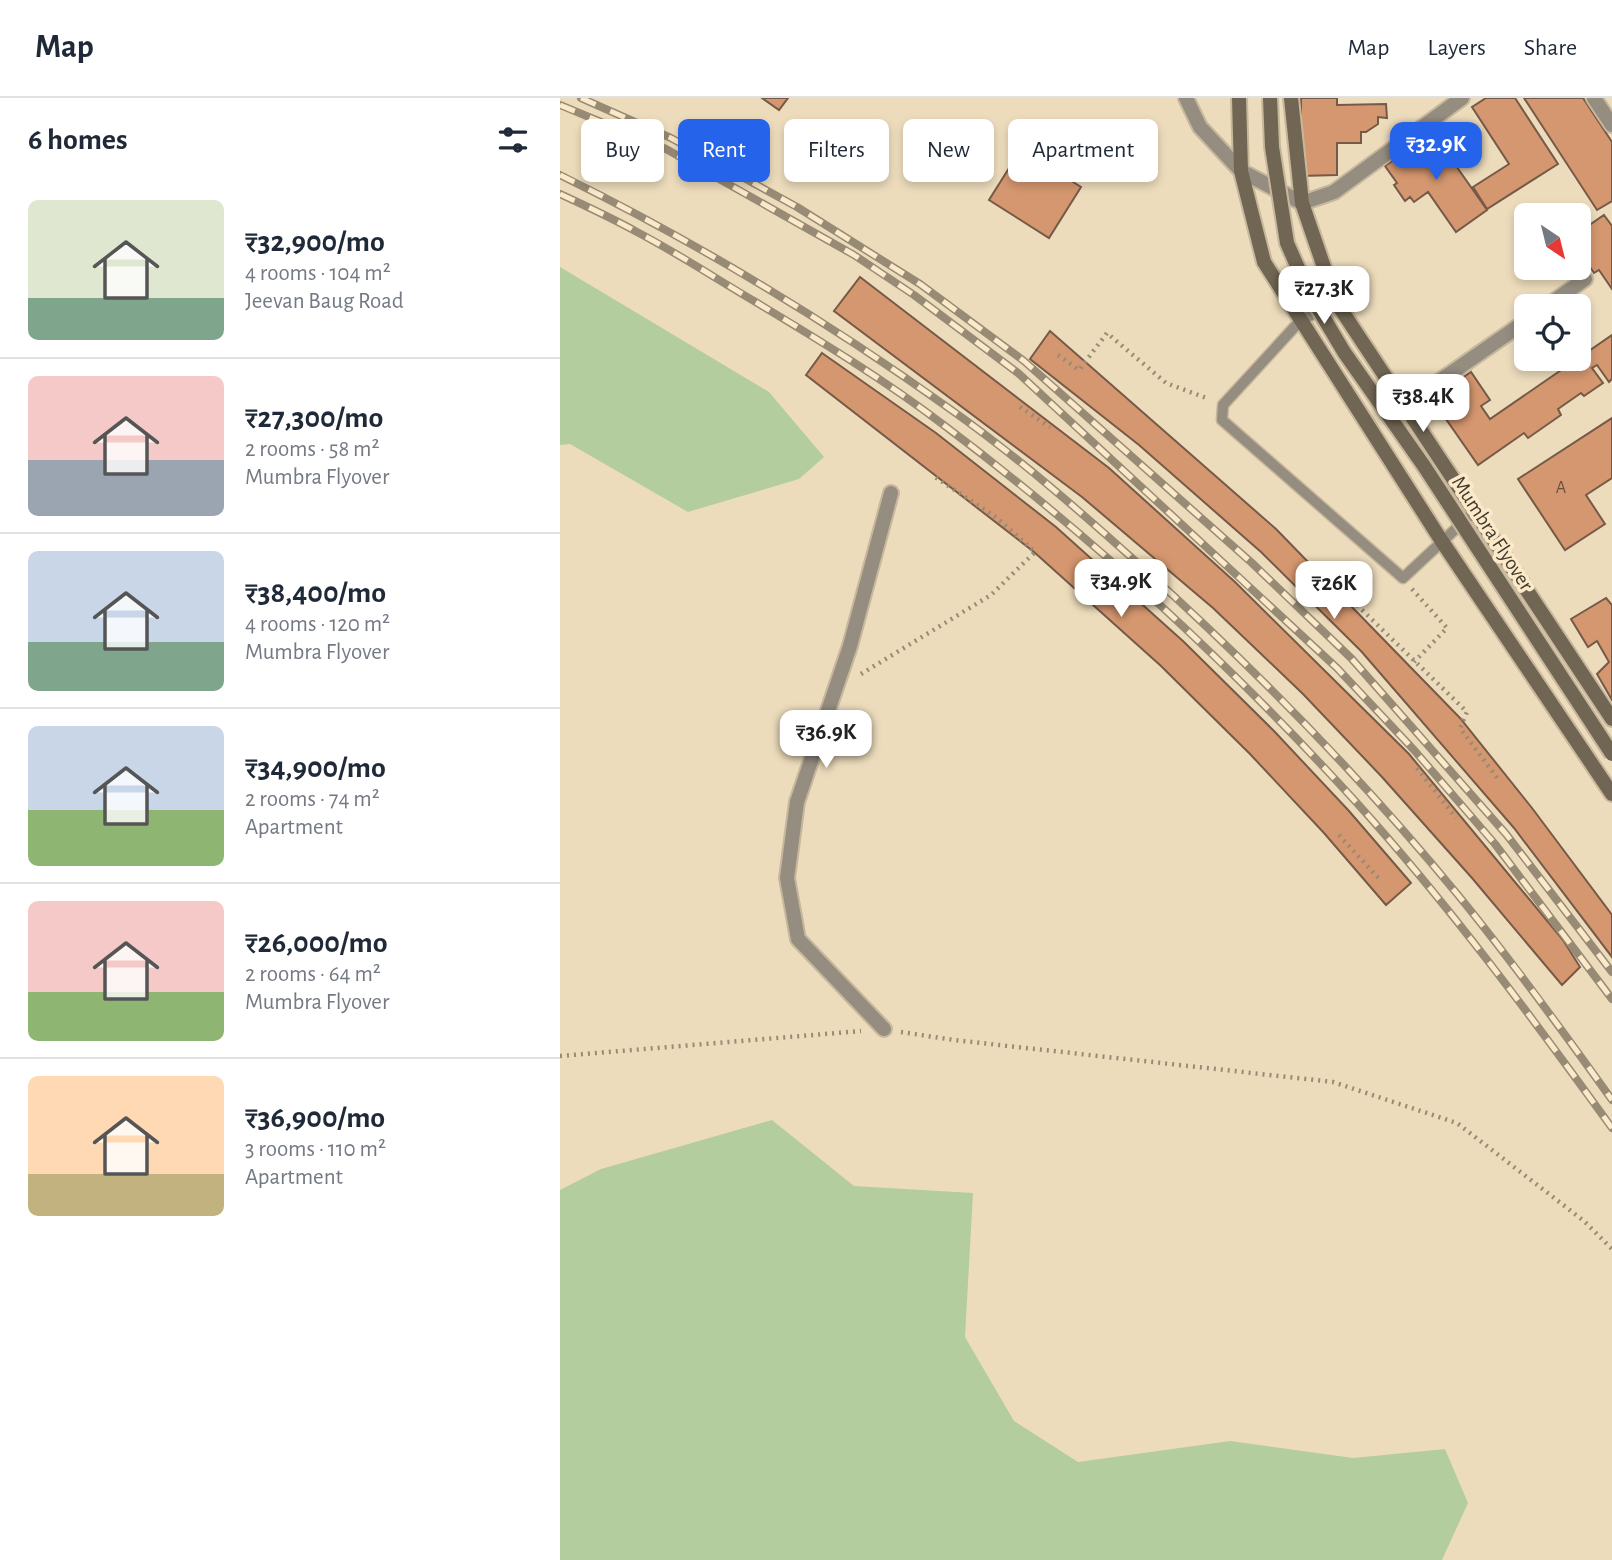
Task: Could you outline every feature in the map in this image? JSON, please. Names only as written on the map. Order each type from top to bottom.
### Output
[{"type":"main road","points":[[1239,98],[1241,171],[1264,262],[1441,540],[1612,794]]},
{"type":"main road","name":"Mumbra Flyover","points":[[1270,98],[1272,147],[1287,243],[1309,293],[1344,352],[1424,466],[1612,754]]},
{"type":"main road","points":[[1291,98],[1302,203],[1336,302],[1612,719]]},
{"type":"street","points":[[1186,98],[1200,127],[1241,171],[1302,203],[1334,192],[1462,98]]},
{"type":"street","points":[[1594,98],[1612,125]]},
{"type":"street","points":[[1564,294],[1584,280]]},
{"type":"street","points":[[1405,405],[1514,329]]},
{"type":"street","points":[[884,1030],[798,939],[787,878],[797,802],[850,646],[891,493]]},
{"type":"lane","points":[[1336,302],[1300,321],[1223,405],[1222,420],[1403,578],[1476,510]]},
{"type":"path","points":[[1058,355],[1079,370],[1107,333],[1166,383],[1223,405]]},
{"type":"path","points":[[1020,407],[1050,427]]},
{"type":"path","points":[[835,689],[991,595],[1035,552],[997,518],[935,477]]},
{"type":"path","points":[[1403,578],[1447,628],[1414,662]]},
{"type":"path","points":[[1357,606],[1467,712],[1460,728],[1499,779]]},
{"type":"path","points":[[1417,768],[1456,818]]},
{"type":"path","points":[[1339,835],[1381,881]]},
{"type":"path","points":[[560,1056],[884,1030],[1333,1082],[1457,1123],[1584,1221],[1612,1249]]},
{"type":"green space","points":[[560,267],[769,392],[824,457],[799,479],[688,512],[570,444],[560,445]]},
{"type":"green space","points":[[772,1120],[854,1186],[973,1193],[965,1337],[1014,1421],[1078,1462],[1230,1441],[1353,1458],[1445,1449],[1468,1503],[1442,1560],[560,1560],[560,1190],[601,1169]]},
{"type":"building","points":[[762,98],[788,98],[779,110]]},
{"type":"building","points":[[1301,98],[1337,98],[1337,105],[1386,104],[1387,118],[1378,117],[1378,124],[1366,132],[1361,132],[1361,143],[1337,143],[1337,175],[1301,176]]},
{"type":"building","points":[[1486,98],[1515,98],[1558,164],[1487,209],[1473,187],[1509,164],[1472,107]]},
{"type":"building","points":[[1524,98],[1583,98],[1612,142],[1612,201],[1597,210]]},
{"type":"building","points":[[1433,133],[1487,210],[1456,232],[1428,192],[1414,202],[1410,197],[1405,201],[1385,166]]},
{"type":"building","points":[[1008,170],[1008,182],[1073,182],[1081,187],[1049,238],[989,200]]},
{"type":"building","points":[[1604,215],[1612,226],[1612,289],[1599,270],[1594,273],[1591,268],[1591,224]]},
{"type":"building","points":[[860,277],[1109,468],[1235,582],[1409,754],[1563,940],[1580,967],[1562,985],[1382,777],[1303,694],[1213,608],[1082,497],[834,311]]},
{"type":"building","points":[[1050,331],[1276,529],[1460,718],[1612,915],[1612,957],[1514,828],[1361,651],[1261,552],[1139,445],[1030,359]]},
{"type":"building","points":[[1612,335],[1612,379],[1609,382],[1597,365],[1592,368],[1603,383],[1584,396],[1581,393],[1558,409],[1561,415],[1528,438],[1524,433],[1478,465],[1432,399],[1471,372],[1490,400],[1481,406],[1490,419],[1560,371],[1591,371],[1591,349]]},
{"type":"building","points":[[822,353],[936,433],[1056,527],[1184,642],[1274,731],[1349,811],[1411,883],[1386,905],[1324,833],[1250,754],[1161,666],[1034,552],[806,375]]},
{"type":"building","points":[[1612,418],[1612,478],[1586,495],[1605,524],[1565,550],[1518,479]]},
{"type":"building","points":[[1606,598],[1612,605],[1612,700],[1597,674],[1609,662],[1597,641],[1588,647],[1571,619]]},
{"type":"railway","points":[[581,98],[671,138],[797,207],[920,284],[1024,361],[1252,563],[1351,658],[1506,834],[1612,972]]},
{"type":"railway","points":[[560,105],[666,149],[854,255],[914,295],[1018,373],[1337,668],[1414,750],[1495,844],[1612,999]]},
{"type":"railway","points":[[560,175],[711,255],[904,376],[1025,466],[1096,526],[1266,685],[1384,809],[1498,945],[1612,1100]]},
{"type":"railway","points":[[560,194],[667,248],[875,377],[1000,469],[1108,558],[1260,701],[1356,802],[1457,921],[1612,1128]]}]
